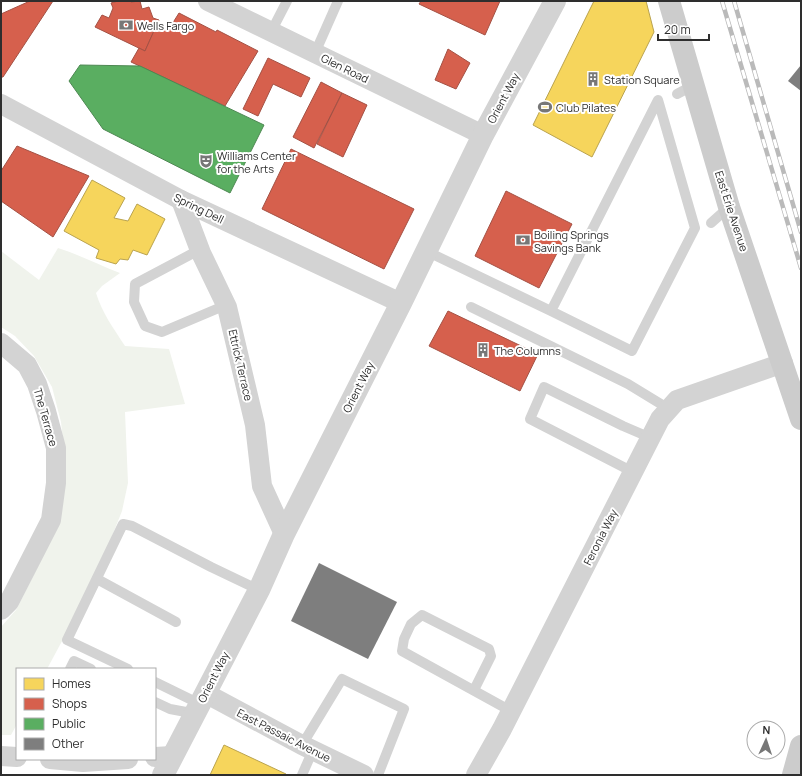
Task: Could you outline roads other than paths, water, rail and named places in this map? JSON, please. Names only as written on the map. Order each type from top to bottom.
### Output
[{"type":"main road","name":"East Erie Avenue","points":[[669,1],[685,90],[729,207],[801,419]]},
{"type":"main road","points":[[793,775],[801,746]]},
{"type":"street","name":"Glen Road","points":[[208,1],[482,135]]},
{"type":"street","name":"Orient Way","points":[[163,763],[200,703],[259,590],[284,534],[401,303],[482,135],[555,1]]},
{"type":"street","name":"Spring Dell","points":[[4,111],[181,200],[401,303]]},
{"type":"street","name":"Ettrick Terrace","points":[[181,200],[199,250],[226,305],[255,425],[262,486],[284,534]]},
{"type":"street","name":"The Terrace","points":[[1,343],[27,365],[37,384],[56,448],[56,483],[51,520],[9,602],[1,610]]},
{"type":"street","name":"Feronia Way","points":[[476,775],[511,710],[660,419],[677,400],[783,363]]},
{"type":"street","name":"East Passaic Avenue","points":[[200,703],[308,748],[364,775]]},
{"type":"street","points":[[1,756],[16,757]]},
{"type":"street","points":[[61,760],[83,762],[113,760]]},
{"type":"lane","points":[[271,32],[287,1]]},
{"type":"lane","points":[[315,53],[338,1]]},
{"type":"lane","points":[[426,251],[632,352],[695,228],[658,100],[551,311]]},
{"type":"lane","points":[[711,223],[729,207]]},
{"type":"lane","points":[[199,250],[135,284],[134,302],[142,320],[145,326],[162,332],[226,305]]},
{"type":"lane","points":[[471,307],[628,384],[669,409]]},
{"type":"lane","points":[[633,472],[530,419],[544,387],[623,426],[651,438]]},
{"type":"lane","points":[[126,668],[67,640],[123,524],[132,526],[259,590]]},
{"type":"lane","points":[[97,579],[176,622]]},
{"type":"lane","points":[[474,690],[491,656],[489,649],[422,615],[411,624],[404,639],[402,651],[474,690],[511,710]]},
{"type":"lane","points":[[70,668],[74,661],[88,668]]},
{"type":"lane","points":[[302,775],[308,748],[342,679],[404,709],[378,775]]},
{"type":"lane","points":[[156,682],[200,703]]},
{"type":"lane","points":[[156,702],[170,709],[186,712],[200,703]]},
{"type":"railway","points":[[722,1],[801,268]]},
{"type":"railway","points":[[734,1],[801,232]]},
{"type":"place","name":"Wells Fargo","points":[[126,25]]},
{"type":"place","name":"Station Square","points":[[593,79]]},
{"type":"place","name":"Club Pilates","points":[[545,107]]},
{"type":"place","name":"Williams Center for the Arts","points":[[206,161]]},
{"type":"place","name":"Boiling Springs Savings Bank","points":[[523,240]]},
{"type":"place","name":"The Columns","points":[[483,350]]}]
